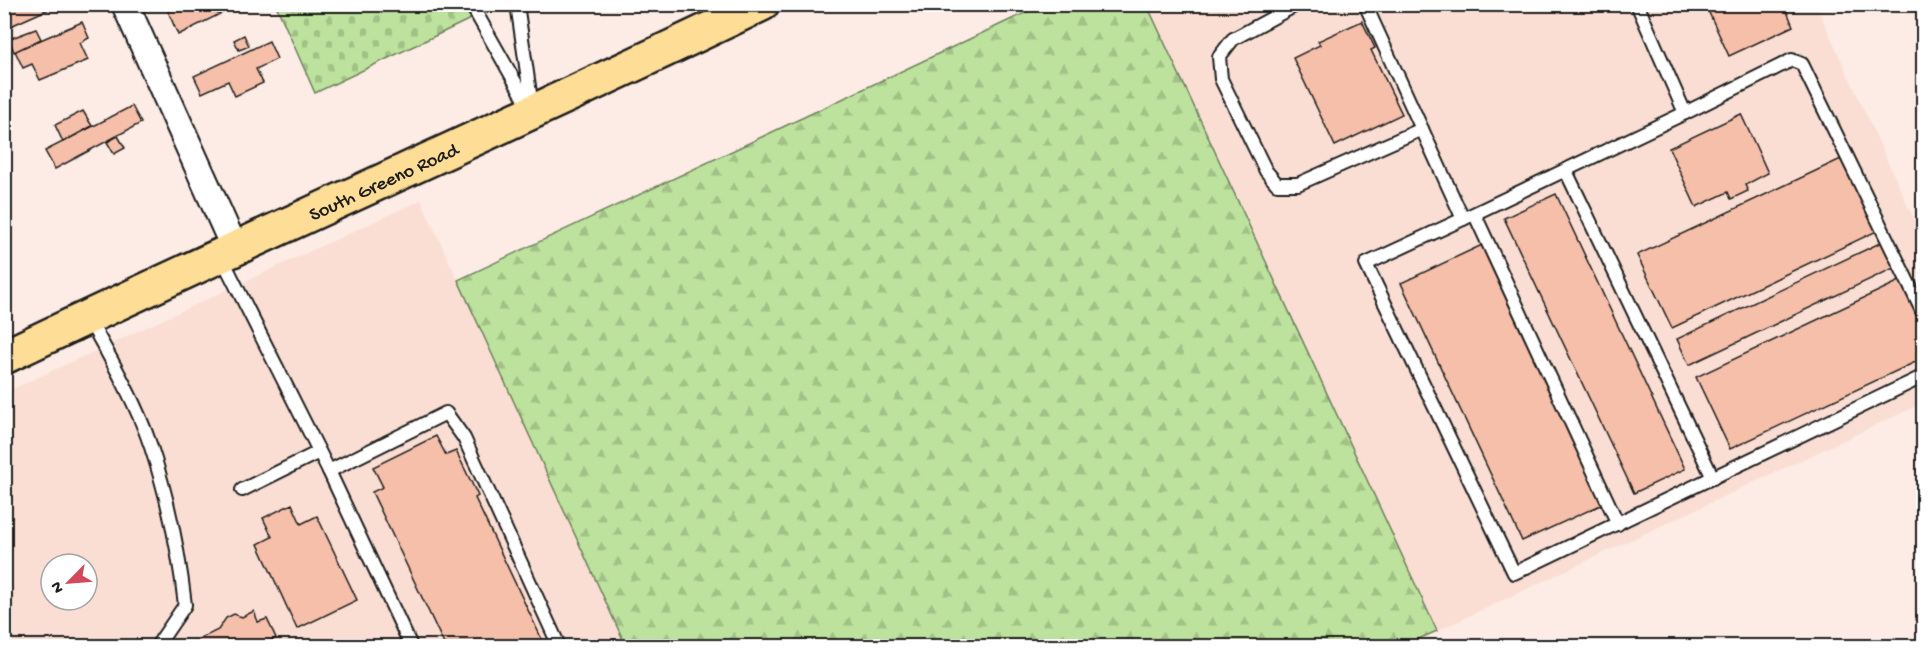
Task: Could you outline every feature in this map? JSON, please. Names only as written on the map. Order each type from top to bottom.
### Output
[{"type":"main road","name":"South Greeno Road","points":[[4,357],[227,251],[533,114],[762,4]]},
{"type":"street","points":[[125,4],[227,251]]},
{"type":"lane","points":[[471,4],[533,114]]},
{"type":"lane","points":[[517,4],[533,114]]},
{"type":"lane","points":[[1298,4],[1233,39],[1219,57],[1221,79],[1266,171],[1277,184],[1298,184],[1422,129]]},
{"type":"lane","points":[[1365,4],[1462,219]]},
{"type":"lane","points":[[1637,4],[1685,113]]},
{"type":"lane","points":[[1923,315],[1802,64],[1792,60],[1475,215],[1366,264],[1514,573],[1923,376]]},
{"type":"lane","points":[[1566,171],[1713,478]]},
{"type":"lane","points":[[1475,215],[1618,524]]},
{"type":"lane","points":[[227,251],[411,646]]},
{"type":"lane","points":[[88,317],[119,373],[151,446],[179,553],[185,605],[157,646]]},
{"type":"lane","points":[[328,471],[446,413],[464,438],[559,646]]},
{"type":"lane","points":[[242,490],[319,452]]},
{"type":"shaded area","points":[[1147,5],[1816,5],[1923,239],[1923,403],[1437,631]]},
{"type":"shaded area","points":[[421,200],[626,646],[5,646],[4,393]]},
{"type":"green space","points":[[1044,4],[1147,5],[1437,631],[1402,646],[626,646],[458,280]]},
{"type":"green space","points":[[276,5],[500,5],[315,93]]},
{"type":"building","points":[[4,4],[60,4],[4,29]]},
{"type":"building","points":[[165,4],[225,4],[228,10],[178,35]]},
{"type":"building","points":[[1705,4],[1784,4],[1793,26],[1729,56]]},
{"type":"building","points":[[1362,21],[1375,48],[1371,50],[1402,114],[1335,146],[1293,58],[1320,45],[1318,41]]},
{"type":"building","points":[[82,22],[89,38],[80,43],[88,60],[40,80],[32,64],[23,68],[15,51]]},
{"type":"building","points":[[36,29],[41,39],[14,52],[9,39]]},
{"type":"building","points":[[244,35],[249,46],[239,50],[234,40]]},
{"type":"building","points":[[269,41],[277,59],[256,69],[263,83],[235,96],[228,81],[202,93],[194,76]]},
{"type":"building","points":[[132,106],[141,123],[55,169],[45,151]]},
{"type":"building","points":[[83,111],[92,126],[63,142],[55,125]]},
{"type":"building","points":[[1741,114],[1768,173],[1745,185],[1748,191],[1731,199],[1728,192],[1696,207],[1669,148]]},
{"type":"building","points":[[118,136],[125,148],[114,154],[107,142]]},
{"type":"building","points":[[1843,158],[1877,231],[1672,328],[1637,255]]},
{"type":"building","points":[[1556,194],[1685,469],[1634,493],[1504,218]]},
{"type":"building","points":[[1884,241],[1896,267],[1689,365],[1677,339]]},
{"type":"building","points":[[1482,245],[1603,504],[1522,541],[1401,283]]},
{"type":"building","points":[[1904,279],[1924,321],[1924,358],[1730,449],[1696,377]]},
{"type":"building","points":[[436,436],[446,455],[456,451],[478,496],[475,498],[545,646],[445,646],[372,492],[383,487],[373,467]]},
{"type":"building","points":[[292,504],[301,524],[317,516],[357,600],[297,629],[258,544],[272,537],[263,518]]},
{"type":"building","points":[[254,611],[258,622],[267,619],[276,638],[262,646],[197,646],[195,641],[218,630],[226,618],[234,614],[242,617]]}]
